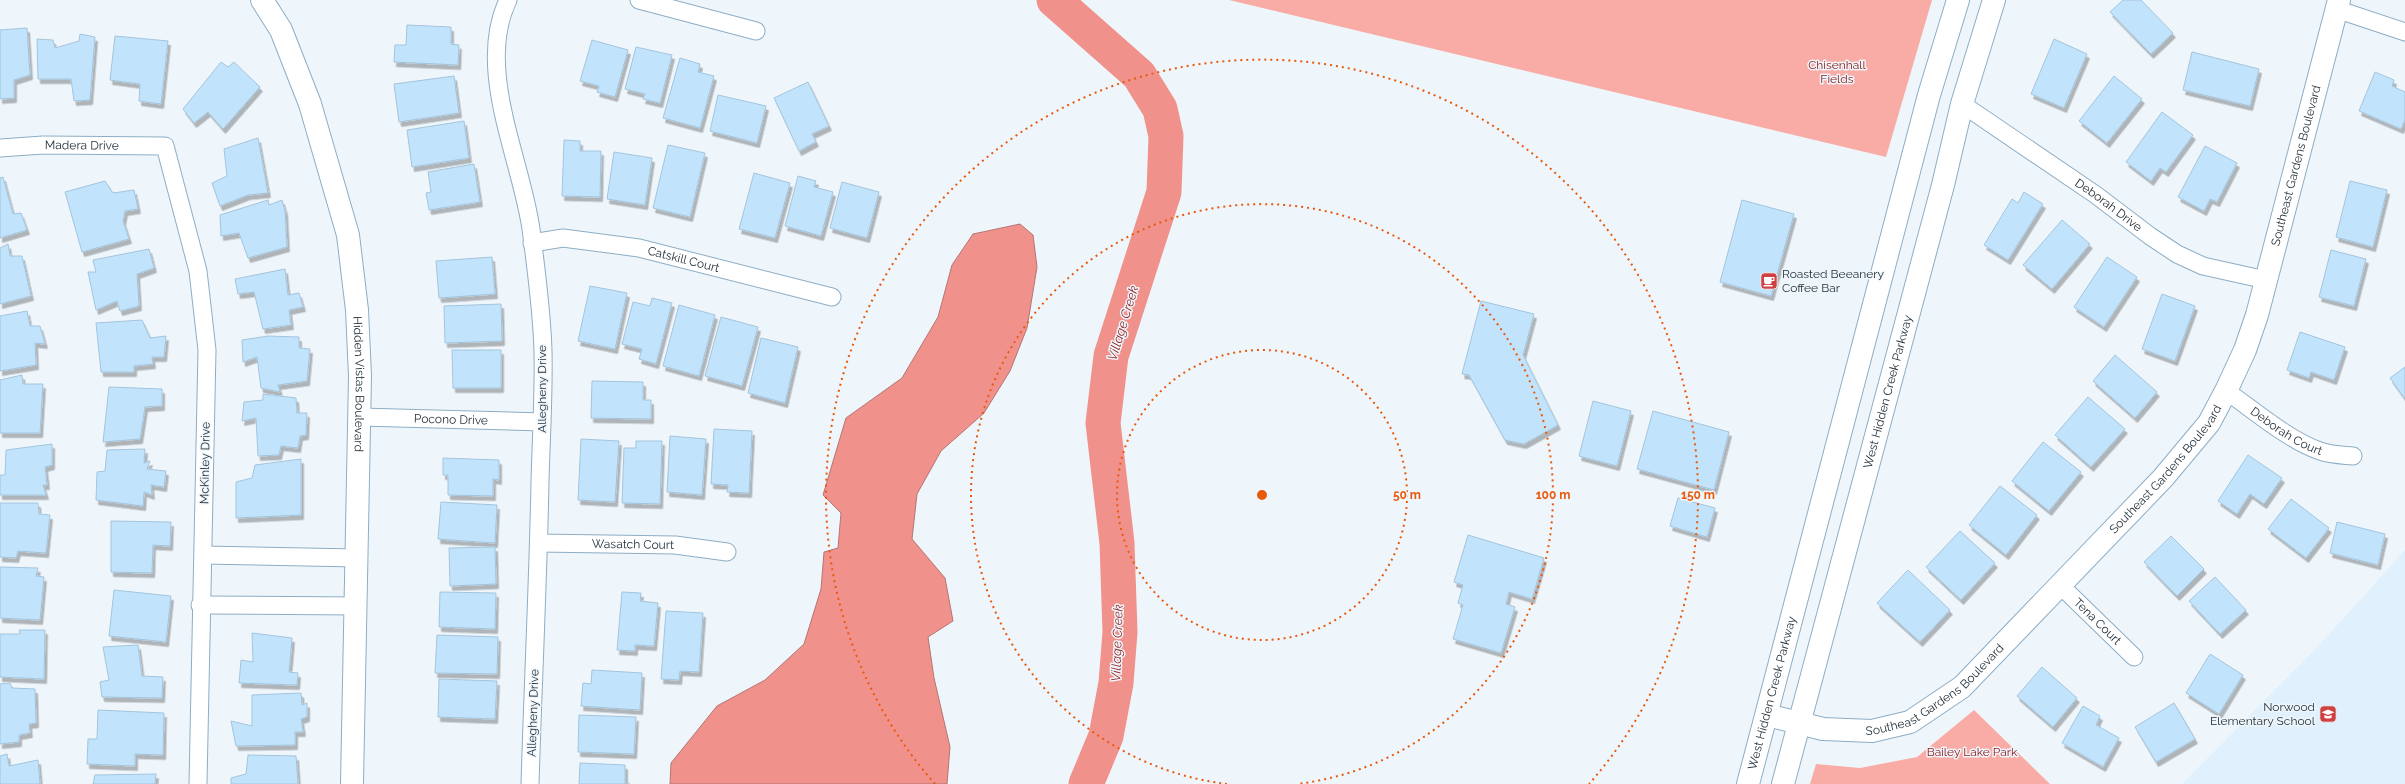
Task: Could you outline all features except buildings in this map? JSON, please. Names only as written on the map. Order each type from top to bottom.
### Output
[{"type":"street","name":"Hidden Vistas Boulevard","points":[[262,0],[281,30],[310,104],[348,235],[357,310],[360,417],[352,784]]},
{"type":"street","name":"Allegheny Drive","points":[[508,0],[501,14],[498,38],[501,106],[523,188],[532,243],[543,351],[539,543],[530,784]]},
{"type":"street","points":[[639,0],[756,31]]},
{"type":"street","name":"West Hidden Creek Parkway","points":[[1748,784],[1910,168],[1958,0]]},
{"type":"street","name":"West Hidden Creek Parkway","points":[[1784,784],[1943,185],[1962,104],[1994,0]]},
{"type":"street","points":[[2337,5],[2405,32]]},
{"type":"street","name":"Southeast Gardens Boulevard","points":[[1767,715],[1823,729],[1872,731],[1910,722],[1962,686],[2163,478],[2208,423],[2226,391],[2245,350],[2266,280],[2337,5]]},
{"type":"street","name":"Deborah Drive","points":[[1962,104],[2096,195],[2150,236],[2177,254],[2203,266],[2266,280]]},
{"type":"street","name":"Madera Drive","points":[[0,148],[43,145],[165,146]]},
{"type":"street","name":"McKinley Drive","points":[[165,146],[198,272],[207,350],[204,555],[200,605],[198,784]]},
{"type":"street","name":"Catskill Court","points":[[532,243],[562,238],[638,248],[832,297]]},
{"type":"street","name":"Deborah Court","points":[[2226,391],[2294,438],[2319,451],[2334,455],[2354,456]]},
{"type":"street","name":"Pocono Drive","points":[[360,417],[542,422]]},
{"type":"street","name":"Wasatch Court","points":[[539,543],[675,546],[727,552]]},
{"type":"street","points":[[204,555],[357,558]]},
{"type":"street","name":"Tena Court","points":[[2060,586],[2134,657]]},
{"type":"street","points":[[200,605],[357,606]]},
{"type":"shaded area","points":[[1020,224],[1033,235],[1037,267],[1027,328],[1010,371],[984,413],[941,451],[917,494],[912,539],[945,578],[953,621],[928,637],[934,678],[950,747],[947,784],[670,784],[671,763],[717,706],[765,680],[804,644],[821,589],[824,552],[838,548],[841,513],[823,495],[846,418],[902,378],[938,317],[952,265],[973,234]]},
{"type":"shaded area","name":"Norwood Elementary School","points":[[2405,550],[2405,784],[2182,784],[2320,644]]},
{"type":"green space","name":"Chisenhall Fields","points":[[1229,0],[1932,0],[1886,157]]},
{"type":"green space","name":"Bailey Lake Park","points":[[1974,710],[2050,784],[1810,784],[1816,764],[1860,768],[1917,757]]},
{"type":"waterway","name":"Village Creek","points":[[1054,0],[1139,75],[1160,109],[1166,136],[1164,192],[1111,356],[1103,423],[1117,543],[1120,632],[1116,683],[1106,736],[1086,784]]},
{"type":"place","name":"Roasted Beeanery Coffee Bar","points":[[1769,281]]},
{"type":"place","name":"Norwood Elementary School","points":[[2328,714]]}]
